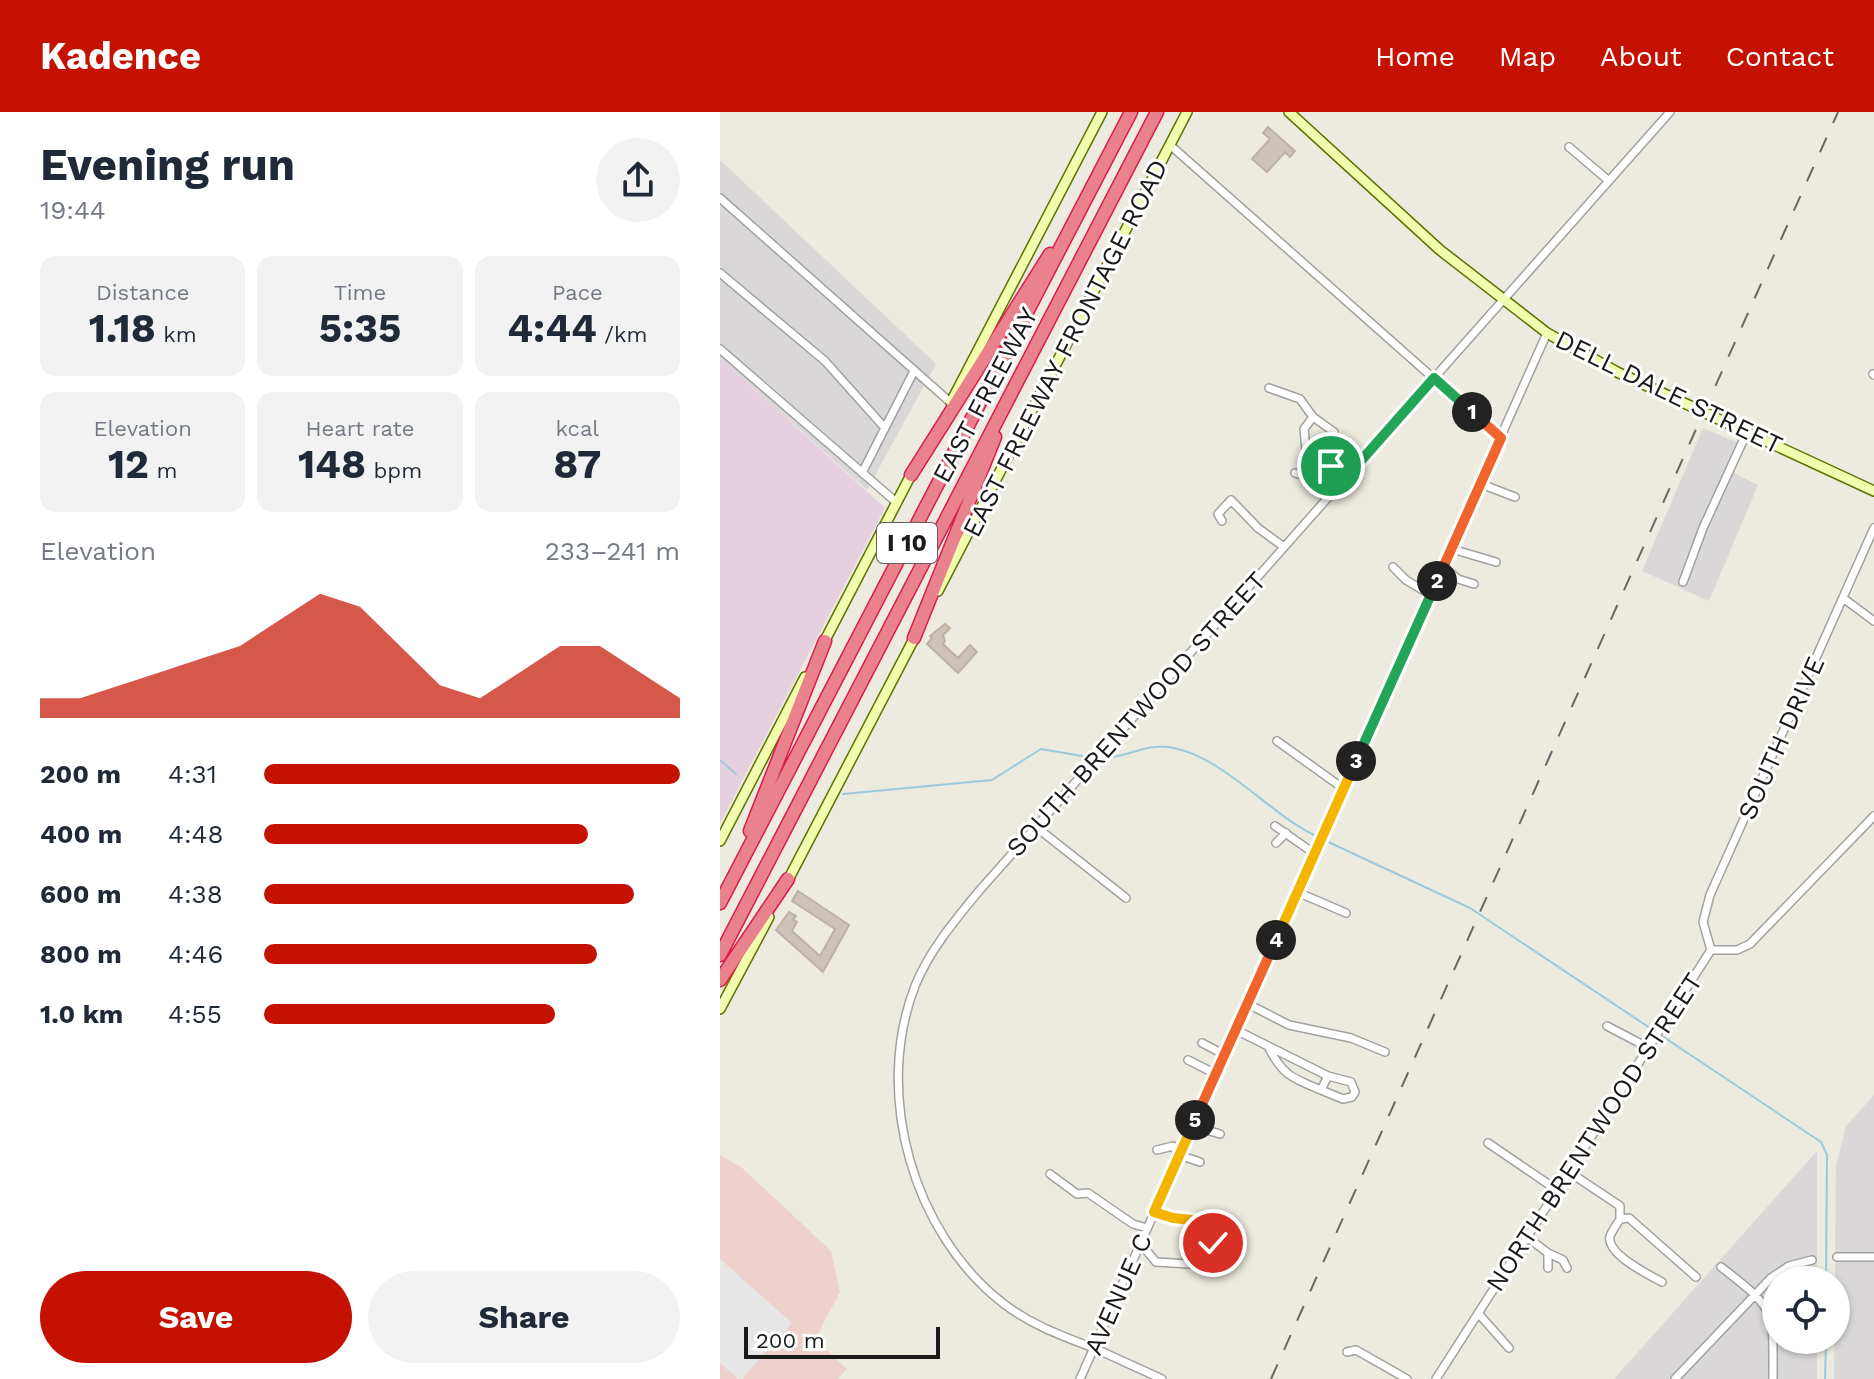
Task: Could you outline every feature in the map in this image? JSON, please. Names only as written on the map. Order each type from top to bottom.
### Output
[{"type":"highway","name":"EAST FREEWAY","points":[[722,900],[1131,112]]},
{"type":"highway","name":"EAST FREEWAY","points":[[720,955],[1157,112]]},
{"type":"highway","points":[[911,475],[1094,184]]},
{"type":"highway","points":[[914,638],[992,449],[1002,413]]},
{"type":"highway","points":[[722,900],[825,641]]},
{"type":"highway","points":[[720,980],[788,879]]},
{"type":"main road","points":[[720,841],[1102,112]]},
{"type":"main road","name":"EAST FREEWAY FRONTAGE ROAD","points":[[720,1009],[1178,130],[1184,112]]},
{"type":"main road","name":"DELL DALE STREET","points":[[1282,112],[1291,115],[1440,250],[1547,333],[1617,372],[1874,491]]},
{"type":"street","name":"SOUTH BRENTWOOD STREET","points":[[1094,1349],[1041,1329],[1005,1305],[970,1274],[925,1201],[908,1153],[901,1116],[900,1046],[920,975],[962,913],[1036,827],[1670,112]]},
{"type":"street","points":[[1170,145],[1501,438]]},
{"type":"street","points":[[1569,147],[1609,181]]},
{"type":"street","points":[[720,198],[950,402]]},
{"type":"street","points":[[720,273],[825,361],[884,427]]},
{"type":"street","name":"AVENUE C","points":[[1080,1379],[1547,333]]},
{"type":"street","points":[[720,349],[896,502]]},
{"type":"street","points":[[862,473],[914,371]]},
{"type":"street","points":[[1269,388],[1300,399],[1313,417],[1334,432]]},
{"type":"street","points":[[1295,473],[1308,477],[1314,470],[1317,457],[1306,449],[1304,429],[1313,417]]},
{"type":"street","points":[[1683,582],[1703,528],[1747,432]]},
{"type":"street","points":[[1331,466],[1351,472]]},
{"type":"street","points":[[1314,470],[1321,480],[1335,490]]},
{"type":"street","points":[[1481,484],[1515,497]]},
{"type":"street","points":[[1222,521],[1218,514],[1231,500],[1258,528],[1284,547]]},
{"type":"street","name":"SOUTH DRIVE","points":[[1711,950],[1703,929],[1709,897],[1874,528]]},
{"type":"street","points":[[1452,549],[1496,562]]},
{"type":"street","points":[[1393,567],[1406,580],[1431,595]]},
{"type":"street","points":[[1443,567],[1458,579],[1474,584]]},
{"type":"street","points":[[1843,598],[1874,621]]},
{"type":"street","points":[[1277,741],[1344,789]]},
{"type":"street","name":"NORTH BRENTWOOD STREET","points":[[1436,1379],[1711,950],[1737,950],[1750,944],[1874,816]]},
{"type":"street","points":[[1275,826],[1315,854]]},
{"type":"street","points":[[1036,827],[1126,898]]},
{"type":"street","points":[[1276,843],[1286,833]]},
{"type":"street","points":[[1297,892],[1346,913]]},
{"type":"street","points":[[1248,1004],[1289,1025],[1351,1038],[1385,1052]]},
{"type":"street","points":[[1607,1026],[1649,1048]]},
{"type":"street","points":[[1236,1030],[1268,1046],[1328,1076],[1351,1082],[1355,1092],[1352,1097],[1343,1099],[1291,1077],[1279,1068],[1268,1046]]},
{"type":"street","points":[[1202,1043],[1225,1055]]},
{"type":"street","points":[[1188,1060],[1216,1074]]},
{"type":"street","points":[[1321,1090],[1328,1076]]},
{"type":"street","points":[[1193,1126],[1220,1134]]},
{"type":"street","points":[[1488,1143],[1557,1190]]},
{"type":"street","points":[[1157,1150],[1173,1146],[1180,1155],[1200,1162]]},
{"type":"street","points":[[1569,1172],[1620,1206],[1620,1219],[1610,1235],[1610,1243],[1616,1252],[1662,1282]]},
{"type":"street","points":[[1050,1174],[1077,1194],[1088,1193],[1133,1224],[1147,1228]]},
{"type":"street","points":[[1154,1212],[1202,1221],[1213,1243]]},
{"type":"street","points":[[1620,1219],[1629,1218],[1696,1277]]},
{"type":"street","points":[[1527,1237],[1563,1260],[1567,1268]]},
{"type":"street","points":[[1140,1243],[1156,1262],[1189,1264]]},
{"type":"street","points":[[1548,1253],[1548,1268]]},
{"type":"street","points":[[1837,1257],[1874,1257]]},
{"type":"street","points":[[1675,1379],[1754,1293],[1779,1271],[1812,1260]]},
{"type":"street","points":[[1721,1267],[1754,1293],[1771,1314],[1773,1379]]},
{"type":"street","points":[[1478,1313],[1509,1348]]},
{"type":"street","points":[[1094,1349],[1162,1379]]},
{"type":"street","points":[[1347,1352],[1356,1350],[1407,1379]]},
{"type":"shaded area","points":[[720,160],[936,364],[867,490],[720,358]]},
{"type":"shaded area","points":[[720,358],[885,508],[720,823]]},
{"type":"shaded area","points":[[1703,428],[1746,446],[1734,473],[1758,485],[1709,601],[1642,571]]},
{"type":"shaded area","points":[[1874,1095],[1874,1379],[1834,1379],[1834,1354],[1850,1354],[1850,1266],[1835,1266],[1836,1166],[1846,1126]]},
{"type":"shaded area","points":[[1817,1151],[1817,1266],[1762,1266],[1762,1354],[1817,1354],[1817,1379],[1614,1379]]},
{"type":"shaded area","points":[[720,1155],[741,1167],[831,1251],[840,1292],[815,1339],[847,1369],[837,1379],[720,1379]]},
{"type":"shaded area","points":[[720,1259],[792,1323],[742,1379],[720,1363]]},
{"type":"building","points":[[1268,127],[1295,151],[1290,157],[1285,152],[1267,172],[1252,159],[1270,139],[1263,133]]},
{"type":"building","points":[[945,624],[950,628],[943,635],[943,644],[958,658],[970,645],[977,652],[958,673],[927,644],[932,638],[930,636]]},
{"type":"building","points":[[798,891],[849,925],[823,972],[776,930],[789,912],[796,916],[793,920],[797,922],[792,931],[820,956],[835,929],[792,901]]},
{"type":"waterway","points":[[1100,758],[1153,747],[1174,748],[1193,754],[1212,763],[1318,837]]},
{"type":"waterway","points":[[843,794],[992,780],[1041,749],[1094,758]]},
{"type":"waterway","points":[[720,760],[736,774]]},
{"type":"waterway","points":[[1324,840],[1470,908],[1821,1142],[1827,1155],[1826,1266]]},
{"type":"waterway","points":[[1825,1379],[1826,1354]]},
{"type":"railway","points":[[1271,1379],[1838,112]]},
{"type":"route","points":[[1213,1243],[1202,1221],[1154,1212],[1501,438],[1434,378],[1351,472],[1331,466]]}]
